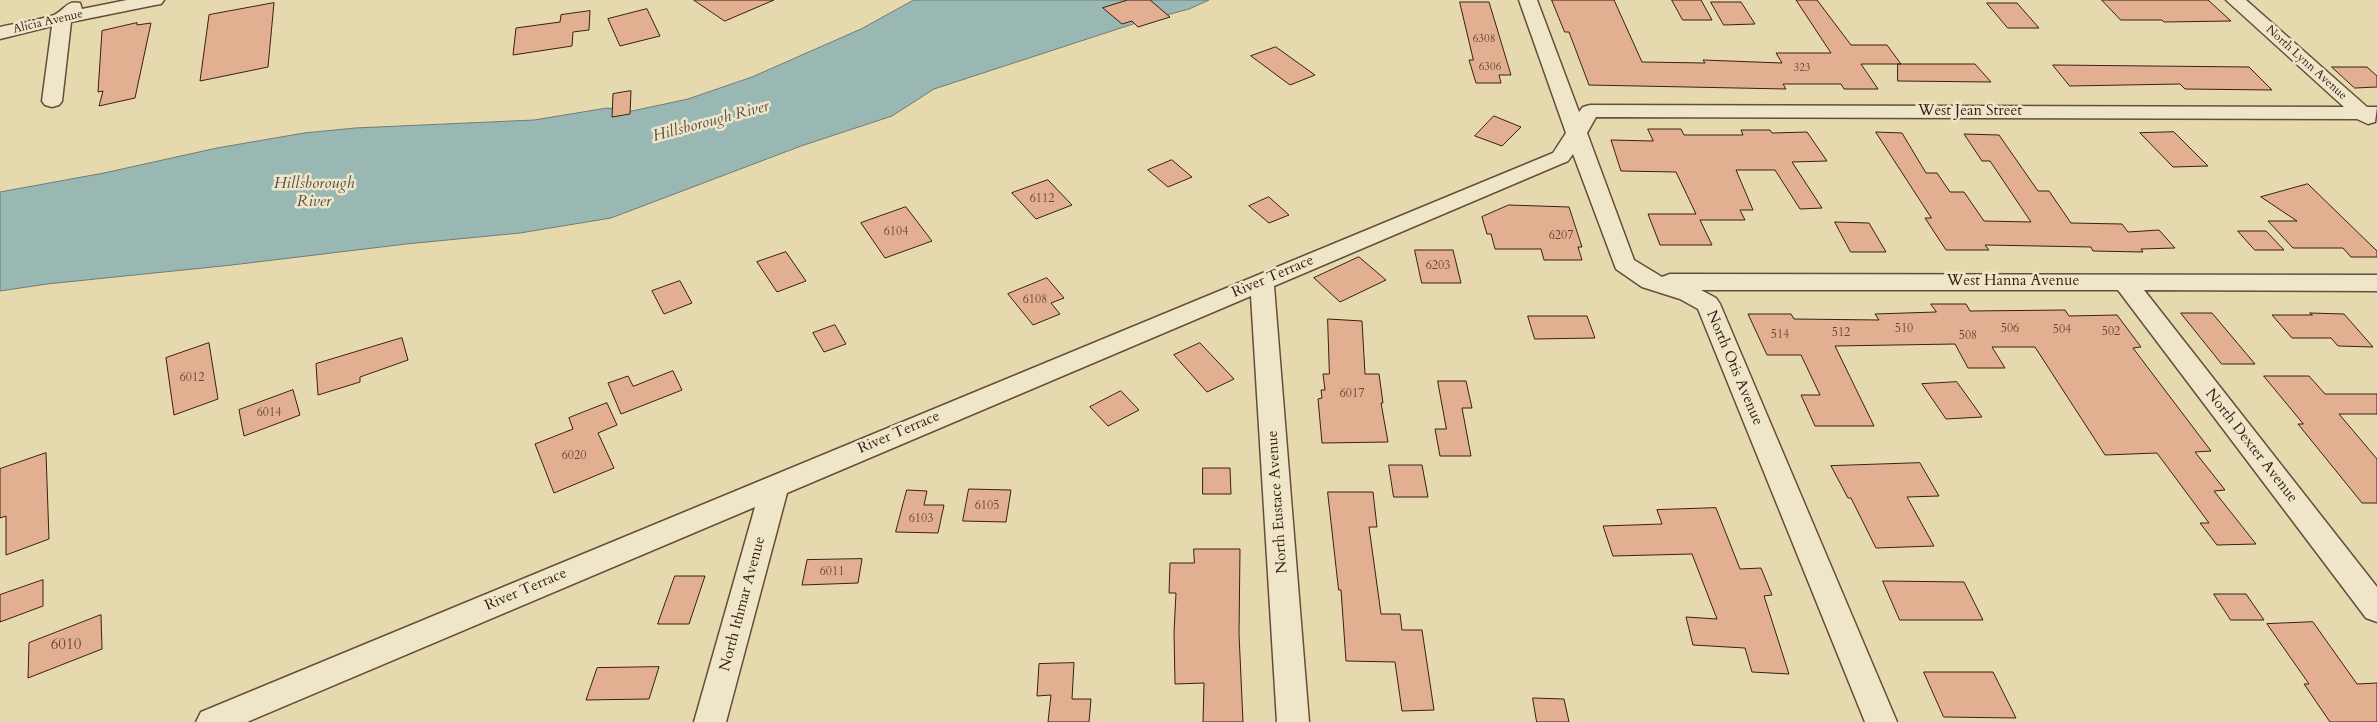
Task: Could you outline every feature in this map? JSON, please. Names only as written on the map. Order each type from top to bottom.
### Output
[{"type":"street","points":[[52,101],[62,18],[82,0]]},
{"type":"street","name":"Alicia Avenue","points":[[0,34],[62,18],[155,0]]},
{"type":"street","name":"North Otis Avenue","points":[[1528,0],[1624,264],[1650,282],[1688,293],[1708,304],[1881,722]]},
{"type":"street","name":"North Lynn Avenue","points":[[2235,0],[2369,113],[2377,127]]},
{"type":"street","name":"West Jean Street","points":[[1575,133],[1590,111],[2369,113]]},
{"type":"street","name":"River Terrace","points":[[212,722],[1561,157],[1575,133]]},
{"type":"street","name":"North Eustace Avenue","points":[[1262,281],[1293,722]]},
{"type":"street","name":"West Hanna Avenue","points":[[1650,282],[2377,283]]},
{"type":"street","name":"North Dexter Avenue","points":[[2125,283],[2377,609]]},
{"type":"street","name":"North Ithmar Avenue","points":[[710,722],[776,485]]},
{"type":"water","name":"Hillsborough River","points":[[914,0],[1209,0],[1189,9],[1133,24],[934,89],[892,116],[801,146],[611,218],[520,233],[47,284],[0,291],[0,192],[104,173],[217,148],[304,133],[355,128],[534,120],[607,108],[632,111],[688,99],[752,77],[861,29]]},
{"type":"building","points":[[694,0],[774,0],[725,21]]},
{"type":"building","points":[[1128,0],[1150,0],[1170,17],[1138,27],[1132,21],[1122,24],[1103,8]]},
{"type":"building","points":[[1552,0],[1614,0],[1642,62],[1705,63],[1703,60],[1782,63],[1776,53],[1831,53],[1796,0],[1817,0],[1851,45],[1887,45],[1901,64],[1861,64],[1878,89],[1844,89],[1841,84],[1783,84],[1786,89],[1589,85],[1569,32],[1565,32]]},
{"type":"building","points":[[1672,0],[1701,0],[1712,20],[1683,20]]},
{"type":"building","points":[[2102,0],[2208,0],[2231,21],[2164,22],[2162,20],[2121,20]]},
{"type":"building","points":[[1460,2],[1489,2],[1511,75],[1499,75],[1501,83],[1476,83],[1469,60],[1473,60]]},
{"type":"building","points":[[1711,2],[1741,2],[1755,24],[1724,25]]},
{"type":"building","points":[[274,3],[268,67],[200,81],[209,15]]},
{"type":"building","points":[[1987,3],[2017,3],[2039,28],[2008,28]]},
{"type":"building","points":[[647,9],[660,36],[620,46],[608,19]]},
{"type":"building","points":[[590,11],[589,30],[573,32],[572,46],[513,55],[516,28],[560,22],[561,15]]},
{"type":"building","points":[[137,23],[137,25],[151,23],[135,98],[99,106],[103,91],[98,92],[102,31]]},
{"type":"building","points":[[1276,47],[1315,75],[1290,85],[1251,56]]},
{"type":"building","points":[[1898,64],[1975,64],[1991,82],[1898,81]]},
{"type":"building","points":[[2053,65],[2249,67],[2272,90],[2185,89],[2180,84],[2070,86]]},
{"type":"building","points":[[2332,67],[2367,67],[2377,76],[2377,87],[2355,88]]},
{"type":"building","points":[[631,91],[630,114],[612,117],[613,94]]},
{"type":"building","points":[[1494,116],[1521,127],[1502,146],[1475,136]]},
{"type":"building","points":[[1648,129],[1681,129],[1684,135],[1743,135],[1741,130],[1770,130],[1772,133],[1807,132],[1827,161],[1792,162],[1822,208],[1800,209],[1775,170],[1736,170],[1753,210],[1740,210],[1745,220],[1700,220],[1712,245],[1660,245],[1648,214],[1696,214],[1676,172],[1621,171],[1611,140],[1653,141]]},
{"type":"building","points":[[1876,132],[1902,133],[1926,173],[1937,173],[1950,192],[1964,192],[1984,221],[2031,222],[1990,161],[1982,161],[1964,134],[1999,135],[2038,191],[2049,191],[2071,223],[2122,224],[2128,232],[2159,230],[2175,248],[2141,249],[2143,252],[2093,251],[2091,247],[1985,245],[1989,250],[1946,250],[1925,218],[1931,218]]},
{"type":"building","points":[[2174,132],[2208,166],[2173,167],[2140,133]]},
{"type":"building","points":[[1172,160],[1192,177],[1168,187],[1148,170]]},
{"type":"building","points":[[1048,180],[1072,205],[1036,219],[1012,193]]},
{"type":"building","points":[[2308,184],[2377,251],[2377,257],[2351,257],[2343,248],[2293,248],[2268,221],[2297,221],[2261,197]]},
{"type":"building","points":[[1269,197],[1289,215],[1269,223],[1249,206]]},
{"type":"building","points":[[1509,205],[1569,207],[1582,247],[1578,247],[1582,260],[1544,260],[1541,249],[1495,249],[1491,234],[1487,234],[1482,217]]},
{"type":"building","points":[[906,207],[932,241],[885,258],[861,223]]},
{"type":"building","points":[[1835,222],[1869,223],[1886,252],[1851,252]]},
{"type":"building","points":[[2238,231],[2266,231],[2284,250],[2255,250]]},
{"type":"building","points":[[1415,250],[1453,250],[1461,283],[1422,283]]},
{"type":"building","points":[[786,252],[806,281],[777,292],[757,262]]},
{"type":"building","points":[[1359,257],[1386,280],[1340,302],[1314,278]]},
{"type":"building","points":[[1047,278],[1064,298],[1051,303],[1060,314],[1033,325],[1008,294]]},
{"type":"building","points":[[680,281],[692,303],[664,314],[652,291]]},
{"type":"building","points":[[1931,304],[1966,304],[1970,311],[2065,310],[2069,316],[2117,315],[2141,347],[2133,348],[2211,451],[2195,452],[2225,490],[2214,491],[2256,544],[2217,545],[2200,523],[2209,523],[2157,453],[2105,455],[2035,347],[1992,347],[2005,368],[1968,368],[1955,344],[1835,346],[1874,426],[1815,426],[1801,395],[1820,395],[1801,355],[1767,355],[1748,314],[1791,314],[1794,319],[1879,320],[1875,314],[1936,312]]},
{"type":"building","points":[[2181,313],[2212,313],[2255,364],[2222,364]]},
{"type":"building","points":[[2310,313],[2344,314],[2373,347],[2338,346],[2331,338],[2292,338],[2272,315],[2312,315]]},
{"type":"building","points":[[1528,316],[1587,316],[1595,338],[1535,339]]},
{"type":"building","points":[[1328,319],[1362,321],[1365,374],[1379,374],[1383,403],[1381,403],[1388,442],[1322,443],[1318,399],[1322,398],[1321,390],[1325,390],[1323,374],[1329,374]]},
{"type":"building","points":[[835,325],[846,344],[824,352],[813,333]]},
{"type":"building","points":[[402,338],[408,360],[360,377],[360,382],[318,395],[316,364]]},
{"type":"building","points":[[209,343],[218,399],[174,415],[166,358]]},
{"type":"building","points":[[1200,343],[1234,379],[1207,392],[1174,355]]},
{"type":"building","points":[[673,371],[682,390],[621,414],[608,383],[628,376],[633,386]]},
{"type":"building","points":[[2264,376],[2309,376],[2325,394],[2377,394],[2377,414],[2339,414],[2377,459],[2377,503],[2362,503],[2298,424],[2303,424]]},
{"type":"building","points":[[1438,381],[1466,381],[1472,408],[1462,408],[1471,456],[1440,456],[1435,429],[1446,429]]},
{"type":"building","points":[[1957,382],[1982,417],[1946,419],[1922,384]]},
{"type":"building","points":[[293,390],[300,415],[244,436],[239,410]]},
{"type":"building","points":[[1121,391],[1139,410],[1108,426],[1090,407]]},
{"type":"building","points":[[607,403],[617,425],[598,433],[614,468],[554,493],[535,444],[573,429],[569,418]]},
{"type":"building","points":[[46,453],[49,539],[6,555],[6,516],[0,518],[0,469]]},
{"type":"building","points":[[1920,463],[1939,496],[1907,497],[1934,546],[1876,548],[1851,498],[1848,498],[1831,466]]},
{"type":"building","points":[[1389,465],[1422,465],[1428,497],[1394,497]]},
{"type":"building","points":[[1203,468],[1230,468],[1231,494],[1203,494]]},
{"type":"building","points":[[969,489],[1011,490],[1006,522],[963,521]]},
{"type":"building","points":[[907,490],[927,491],[924,505],[944,505],[938,533],[896,532]]},
{"type":"building","points":[[1328,492],[1373,492],[1377,527],[1369,527],[1381,614],[1400,614],[1402,630],[1422,630],[1434,710],[1402,711],[1395,662],[1346,661],[1341,590],[1339,590]]},
{"type":"building","points":[[1716,508],[1740,569],[1761,568],[1772,595],[1764,596],[1789,674],[1752,672],[1745,648],[1693,645],[1686,617],[1717,619],[1692,554],[1613,556],[1603,526],[1662,524],[1657,510]]},
{"type":"building","points":[[1194,549],[1240,549],[1239,634],[1243,722],[1203,722],[1204,683],[1175,684],[1174,632],[1176,593],[1169,593],[1170,563],[1194,563]]},
{"type":"building","points":[[862,559],[858,583],[802,585],[807,560]]},
{"type":"building","points":[[675,576],[705,576],[689,624],[658,624]]},
{"type":"building","points":[[43,580],[43,606],[0,622],[0,595]]},
{"type":"building","points":[[1883,581],[1964,582],[1983,620],[1900,620]]},
{"type":"building","points":[[2214,594],[2246,594],[2264,620],[2231,620]]},
{"type":"building","points":[[101,615],[102,649],[28,678],[29,643]]},
{"type":"building","points":[[2313,622],[2357,684],[2377,683],[2377,722],[2330,722],[2304,684],[2309,684],[2267,624]]},
{"type":"building","points":[[1074,663],[1072,699],[1091,699],[1089,722],[1048,722],[1051,695],[1037,696],[1039,664]]},
{"type":"building","points":[[659,667],[649,699],[586,700],[597,668]]},
{"type":"building","points":[[1924,672],[1993,672],[2016,718],[1944,717]]},
{"type":"building","points":[[1533,698],[1564,699],[1569,722],[1537,722]]}]
